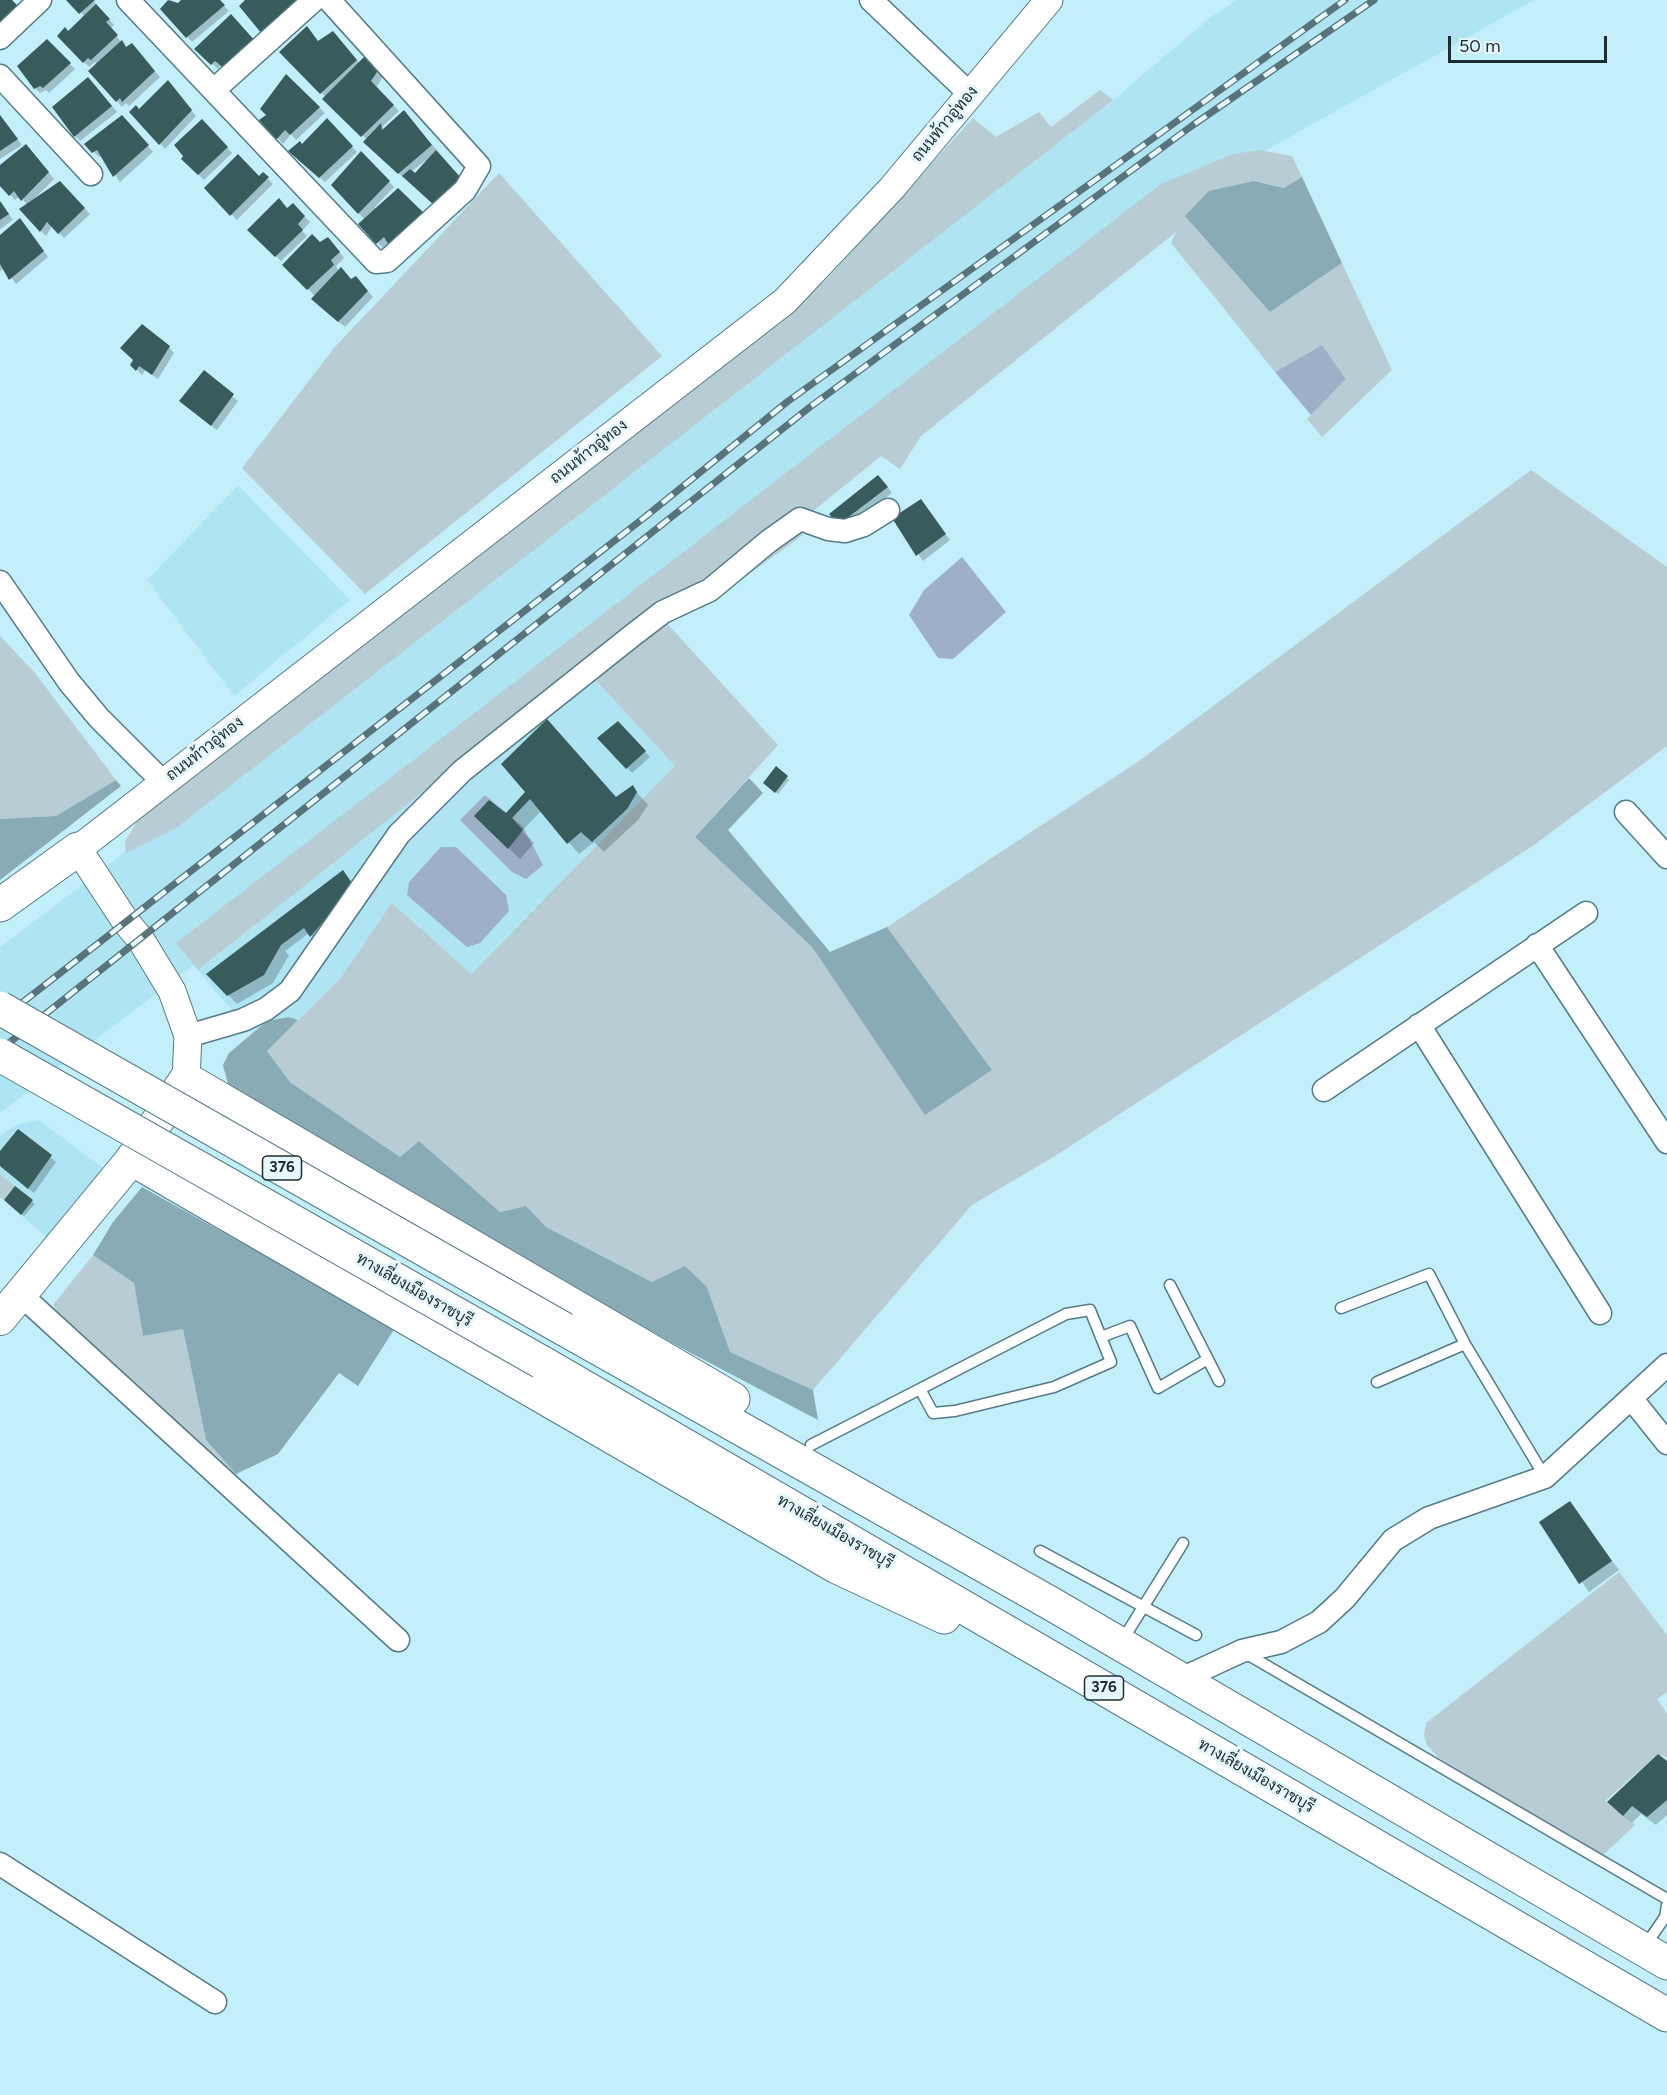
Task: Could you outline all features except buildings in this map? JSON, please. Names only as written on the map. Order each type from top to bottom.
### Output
[{"type":"main road","points":[[0,905],[78,849]]},
{"type":"main road","name":"376","points":[[0,1008],[1050,1603],[1655,1956]]},
{"type":"main road","name":"ทางเลี่ยงเมืองราชบุรี","points":[[0,1055],[541,1362],[1667,2015]]},
{"type":"main road","points":[[0,1319],[132,1160],[186,1079],[874,1482],[1050,1603]]},
{"type":"main road","points":[[132,1160],[837,1567],[1149,1714]]},
{"type":"street","points":[[0,38],[40,0]]},
{"type":"street","points":[[128,0],[215,89],[376,262],[387,261],[465,190],[479,166],[329,0]]},
{"type":"street","points":[[215,89],[314,0]]},
{"type":"street","points":[[871,0],[970,94]]},
{"type":"street","name":"ถนนท้าวอู่ทอง","points":[[78,849],[785,301],[892,188],[1049,0]]},
{"type":"street","points":[[0,76],[91,174]]},
{"type":"street","points":[[188,1036],[243,1020],[266,1009],[290,991],[399,834],[462,771],[663,612],[710,590],[769,540],[800,519],[828,529],[846,531],[864,525],[888,510]]},
{"type":"street","points":[[0,582],[69,682],[99,718],[162,782]]},
{"type":"street","points":[[1626,812],[1667,857]]},
{"type":"street","points":[[78,849],[126,922],[141,940],[172,991],[188,1036],[186,1079]]},
{"type":"street","points":[[1324,1090],[1586,913]]},
{"type":"street","points":[[1537,945],[1667,1142]]},
{"type":"street","points":[[1419,1025],[1600,1313]]},
{"type":"street","points":[[20,1294],[398,1640]]},
{"type":"street","points":[[1181,1679],[1242,1651],[1281,1642],[1319,1622],[1345,1598],[1393,1540],[1429,1518],[1545,1477],[1667,1365]]},
{"type":"street","points":[[1631,1398],[1667,1443]]},
{"type":"street","points":[[0,1864],[215,2002]]},
{"type":"lane","points":[[1341,1308],[1429,1274],[1465,1344],[1545,1477]]},
{"type":"lane","points":[[1170,1285],[1220,1381]]},
{"type":"lane","points":[[811,1445],[920,1389],[1066,1314],[1090,1310],[1111,1362],[1054,1388],[955,1411],[933,1413],[920,1389]]},
{"type":"lane","points":[[1101,1337],[1130,1326],[1158,1388],[1208,1359]]},
{"type":"lane","points":[[1377,1382],[1465,1344]]},
{"type":"lane","points":[[1120,1644],[1183,1543]]},
{"type":"lane","points":[[1040,1551],[1196,1635]]},
{"type":"lane","points":[[1242,1651],[1667,1899]]},
{"type":"lane","points":[[1655,1956],[1667,1905]]},
{"type":"shaded area","points":[[1237,0],[1534,0],[1220,176],[594,678],[675,766],[471,974],[392,904],[342,976],[298,1020],[289,1017],[267,1021],[251,1033],[198,970],[442,775],[0,1113],[0,947],[1113,100],[1211,17]]},
{"type":"shaded area","points":[[1100,90],[1113,100],[176,828],[126,853],[125,842],[137,821],[765,334],[828,278],[973,118],[996,137],[1039,112],[1051,127]]},
{"type":"shaded area","points":[[1259,150],[1292,156],[1302,177],[1285,188],[1254,181],[1270,312],[1342,263],[1392,370],[1322,437],[1307,419],[1346,379],[1322,345],[1275,372],[1171,243],[1176,232],[921,436],[900,469],[881,456],[796,525],[803,535],[701,609],[688,589],[583,665],[198,970],[176,943],[1161,184],[1233,154]]},
{"type":"shaded area","points":[[499,173],[662,356],[365,594],[242,468],[334,348]]},
{"type":"shaded area","points":[[1302,177],[1342,263],[1270,312],[1185,216],[1209,191],[1254,181],[1284,188]]},
{"type":"shaded area","points":[[1322,345],[1346,379],[1311,415],[1275,372]]},
{"type":"shaded area","points":[[1531,470],[1667,567],[1667,746],[1534,845],[1055,1156],[972,1205],[813,1390],[730,1352],[707,1287],[652,1282],[546,1227],[526,1206],[500,1212],[419,1141],[400,1157],[290,1082],[267,1051],[342,976],[392,903],[471,974],[675,766],[594,678],[663,619],[778,745],[695,837],[812,947],[925,1114],[992,1070],[887,927],[1139,761]]},
{"type":"shaded area","points":[[238,485],[350,600],[234,696],[147,580]]},
{"type":"shaded area","points":[[962,557],[1006,612],[953,659],[938,658],[909,615],[924,590]]},
{"type":"shaded area","points":[[0,636],[35,673],[116,780],[56,816],[0,819]]},
{"type":"shaded area","points":[[749,778],[763,793],[728,830],[830,952],[887,927],[992,1070],[925,1115],[812,947],[695,837]]},
{"type":"shaded area","points":[[116,780],[121,786],[0,880],[0,819],[56,816]]},
{"type":"shaded area","points":[[485,795],[523,827],[543,865],[526,879],[512,872],[460,820]]},
{"type":"shaded area","points":[[441,847],[456,847],[506,895],[509,911],[480,943],[467,947],[407,895],[409,882]]},
{"type":"shaded area","points":[[289,1017],[298,1020],[267,1051],[290,1082],[400,1157],[419,1141],[500,1212],[526,1206],[546,1227],[652,1282],[685,1266],[707,1287],[730,1352],[813,1390],[818,1420],[674,1344],[243,1101],[228,1084],[223,1065],[229,1053],[267,1021]]},
{"type":"shaded area","points":[[39,1120],[105,1169],[48,1239],[0,1197],[0,1136],[15,1125]]},
{"type":"shaded area","points":[[0,1174],[15,1186],[4,1200],[0,1197]]},
{"type":"shaded area","points":[[142,1187],[395,1328],[358,1386],[339,1373],[278,1454],[236,1474],[206,1440],[183,1329],[143,1336],[134,1283],[93,1255],[113,1222]]},
{"type":"shaded area","points":[[93,1255],[134,1283],[143,1336],[183,1329],[206,1440],[236,1474],[226,1479],[57,1312],[53,1305]]},
{"type":"shaded area","points":[[1619,1572],[1667,1635],[1667,1692],[1657,1699],[1667,1713],[1667,1758],[1658,1754],[1605,1801],[1635,1825],[1599,1859],[1438,1757],[1427,1745],[1424,1735],[1426,1723]]},
{"type":"railway","points":[[0,1020],[645,517],[787,402],[1345,0]]},
{"type":"railway","points":[[0,1050],[810,407],[1193,125],[1374,0]]}]
